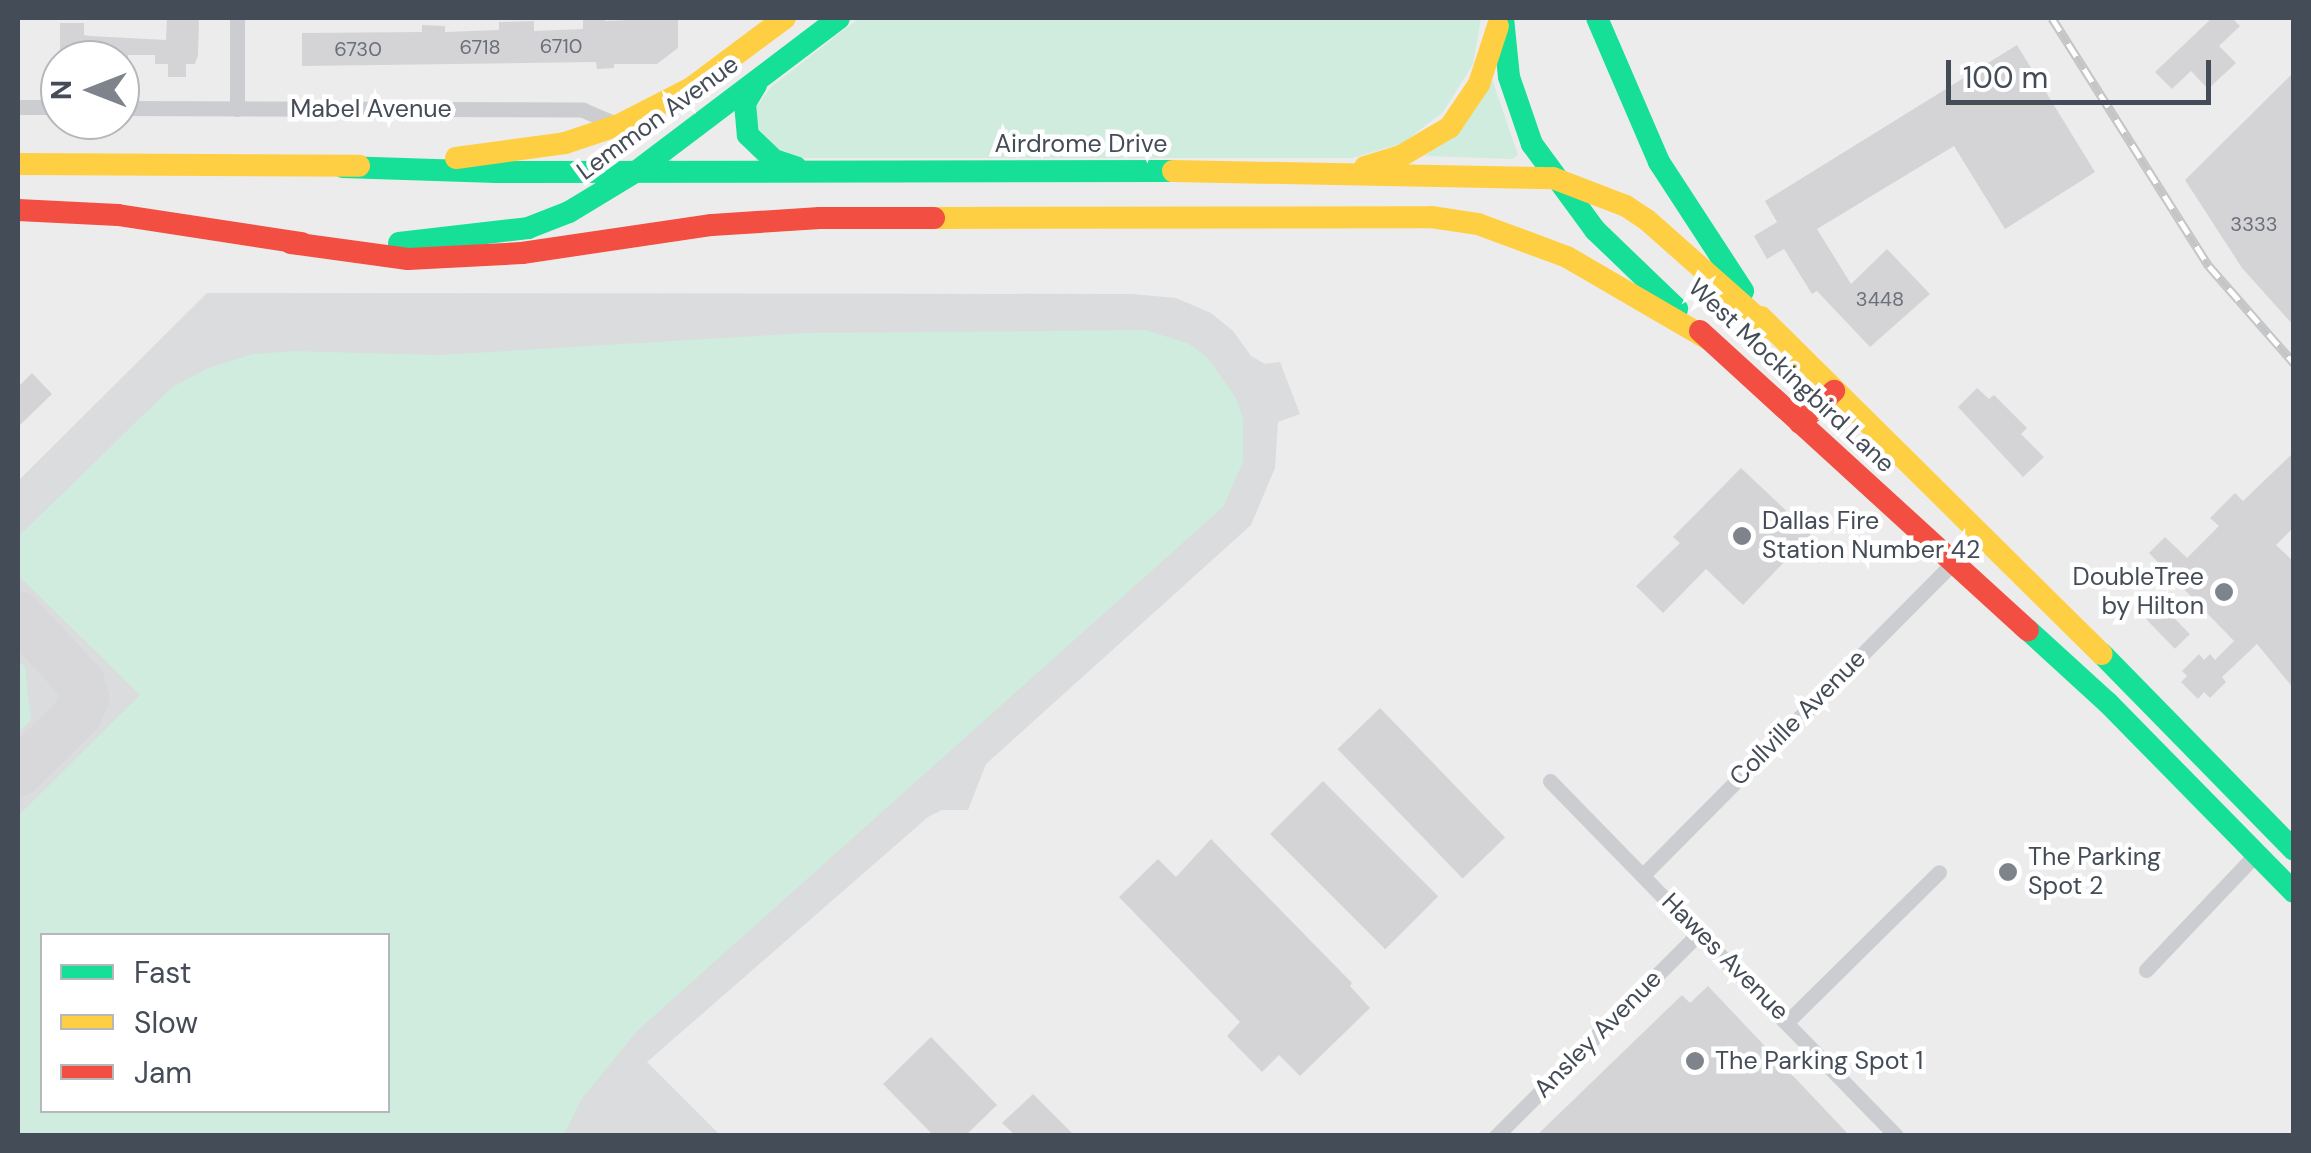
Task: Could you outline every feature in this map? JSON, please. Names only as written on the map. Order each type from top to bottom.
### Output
[{"type":"main road","name":"Lemmon Avenue","points":[[18,164],[343,167],[537,148],[619,125],[691,88],[785,18]]},
{"type":"main road","name":"Lemmon Avenue","points":[[18,210],[118,215],[291,243],[410,244],[528,228],[569,212],[637,172],[839,18]]},
{"type":"main road","points":[[1345,172],[1401,156],[1450,127],[1478,84],[1501,18]]},
{"type":"main road","name":"West Mockingbird Lane","points":[[1501,18],[1518,115],[1553,178],[1595,230],[1708,340],[2056,655],[2294,892]]},
{"type":"main road","name":"West Mockingbird Lane","points":[[1597,18],[1659,162],[1769,328],[2081,632],[2294,850]]},
{"type":"main road","points":[[772,68],[745,103],[748,136],[774,160],[814,172]]},
{"type":"main road","name":"Airdrome Drive","points":[[343,167],[637,172],[1345,172],[1553,178],[1626,206],[1647,220],[1769,328]]},
{"type":"main road","points":[[291,243],[408,258],[522,253],[712,225],[820,218],[1431,216],[1478,224],[1567,257],[1708,340]]},
{"type":"main road","points":[[1800,422],[1834,390]]},
{"type":"main road","points":[[2056,655],[2081,632]]},
{"type":"main road","points":[[2256,854],[2276,833]]},
{"type":"street","points":[[237,18],[237,109]]},
{"type":"street","name":"Mabel Avenue","points":[[140,108],[584,110],[619,125]]},
{"type":"street","name":"Collville Avenue","points":[[1643,875],[1954,562]]},
{"type":"street","name":"Hawes Avenue","points":[[1550,781],[1897,1136]]},
{"type":"street","points":[[2146,970],[2256,854]]},
{"type":"street","points":[[1788,1021],[1939,872]]},
{"type":"street","name":"Ansley Avenue","points":[[1496,1136],[1700,932]]},
{"type":"shaded area","points":[[207,293],[1132,294],[1176,298],[1211,313],[1233,331],[1251,356],[1265,364],[1280,362],[1300,414],[1278,422],[1275,468],[1251,525],[986,764],[968,810],[942,810],[928,817],[647,1062],[720,1135],[18,1136],[18,481]]},
{"type":"green space","points":[[859,18],[1481,18],[1473,64],[1443,112],[1403,143],[1352,158],[782,158],[756,126],[757,106],[771,87]]},
{"type":"green space","points":[[1492,79],[1518,155],[1512,159],[1426,156]]},
{"type":"green space","points":[[1146,330],[1189,344],[1207,357],[1236,398],[1243,418],[1243,462],[1223,507],[637,1031],[581,1100],[564,1135],[18,1135],[18,816],[140,695],[18,575],[18,537],[171,388],[208,368],[253,354],[293,351],[438,355],[805,333]]},
{"type":"green space","points":[[18,660],[25,667],[31,720],[18,733]]},
{"type":"building","points":[[167,18],[199,18],[198,55],[195,64],[186,64],[186,77],[168,77],[168,64],[155,64],[155,55],[140,55],[140,40],[60,40],[60,23],[84,23],[84,35],[90,36],[166,40]]},
{"type":"building","points":[[583,18],[678,18],[678,48],[657,64],[614,64],[614,68],[597,69],[596,62],[302,66],[302,33],[422,32],[422,25],[445,26],[445,32],[499,30],[499,22],[534,21],[534,31],[583,29]]},
{"type":"building","points":[[2212,18],[2232,18],[2240,26],[2219,46],[2236,63],[2208,89],[2191,71],[2172,89],[2155,72]]},
{"type":"building","points":[[2017,45],[2095,172],[2005,229],[1954,146],[1817,229],[1851,284],[1887,249],[1930,294],[1870,347],[1817,291],[1812,294],[1784,249],[1767,259],[1754,236],[1777,222],[1765,201]]},
{"type":"building","points":[[2294,72],[2294,326],[2242,268],[2185,180]]},
{"type":"building","points":[[32,373],[52,394],[18,427],[18,387]]},
{"type":"building","points":[[1977,388],[1989,399],[1994,395],[2027,428],[2021,434],[2044,457],[2023,477],[1958,407]]},
{"type":"building","name":"DoubleTree by Hilton","points":[[2294,452],[2294,527],[2276,545],[2294,562],[2294,689],[2257,644],[2222,677],[2226,682],[2210,698],[2204,692],[2198,699],[2181,682],[2187,676],[2182,671],[2199,654],[2204,660],[2210,654],[2215,660],[2234,641],[2149,553],[2165,537],[2187,558],[2219,526],[2210,518],[2235,493],[2243,501]]},
{"type":"building","name":"Dallas Fire Station Number 42","points":[[1741,468],[1811,534],[1743,605],[1706,569],[1663,613],[1636,586],[1680,543],[1673,537]]},
{"type":"building","points":[[2151,594],[2190,634],[2175,649],[2136,609]]},
{"type":"building","points":[[1380,708],[1505,837],[1463,878],[1338,749]]},
{"type":"building","points":[[1323,781],[1438,896],[1385,949],[1270,834]]},
{"type":"building","points":[[1211,839],[1352,983],[1350,986],[1370,1008],[1300,1076],[1279,1055],[1262,1072],[1227,1036],[1240,1022],[1119,897],[1158,859],[1176,877]]},
{"type":"building","name":"The Parking Spot 1","points":[[1708,986],[1850,1136],[1536,1136],[1682,995],[1690,1003]]},
{"type":"building","points":[[931,1037],[997,1105],[965,1136],[934,1136],[883,1084]]},
{"type":"building","points":[[1033,1094],[1075,1136],[1016,1136],[1002,1123]]},
{"type":"taxiway","points":[[18,615],[81,683],[85,698],[78,714],[18,773]]},
{"type":"railway","points":[[2052,18],[2209,266],[2294,363]]},
{"type":"traffic: fast","points":[[399,243],[528,228],[569,212],[637,171],[839,18]]},
{"type":"traffic: fast","points":[[1503,18],[1509,77],[1532,144],[1595,230],[1677,309]]},
{"type":"traffic: fast","points":[[1597,18],[1659,162],[1743,291]]},
{"type":"traffic: fast","points":[[756,85],[745,103],[748,135],[774,160],[796,167]]},
{"type":"traffic: fast","points":[[343,167],[496,172],[1173,171]]},
{"type":"traffic: fast","points":[[2028,630],[2108,703],[2294,892]]},
{"type":"traffic: fast","points":[[2102,654],[2294,850]]},
{"type":"traffic: slow","points":[[456,158],[565,143],[619,125],[691,88],[785,18]]},
{"type":"traffic: slow","points":[[1365,167],[1401,156],[1450,127],[1479,84],[1498,26]]},
{"type":"traffic: slow","points":[[18,164],[359,166]]},
{"type":"traffic: slow","points":[[1173,171],[1553,178],[1626,206],[1647,220],[1769,328]]},
{"type":"traffic: slow","points":[[934,218],[1431,217],[1478,224],[1567,257],[1708,339]]},
{"type":"traffic: slow","points":[[1761,317],[2102,654]]},
{"type":"traffic: jam","points":[[18,210],[118,215],[302,243]]},
{"type":"traffic: jam","points":[[291,243],[408,259],[522,253],[712,225],[820,218],[934,218]]},
{"type":"traffic: jam","points":[[1700,331],[2028,630]]},
{"type":"traffic: jam","points":[[1800,423],[1834,391]]},
{"type":"place","name":"Dallas Fire Station Number 42","points":[[1742,536]]},
{"type":"place","name":"DoubleTree by Hilton","points":[[2224,592]]},
{"type":"place","name":"The Parking Spot 2","points":[[2008,872]]},
{"type":"place","name":"The Parking Spot 1","points":[[1695,1061]]}]
